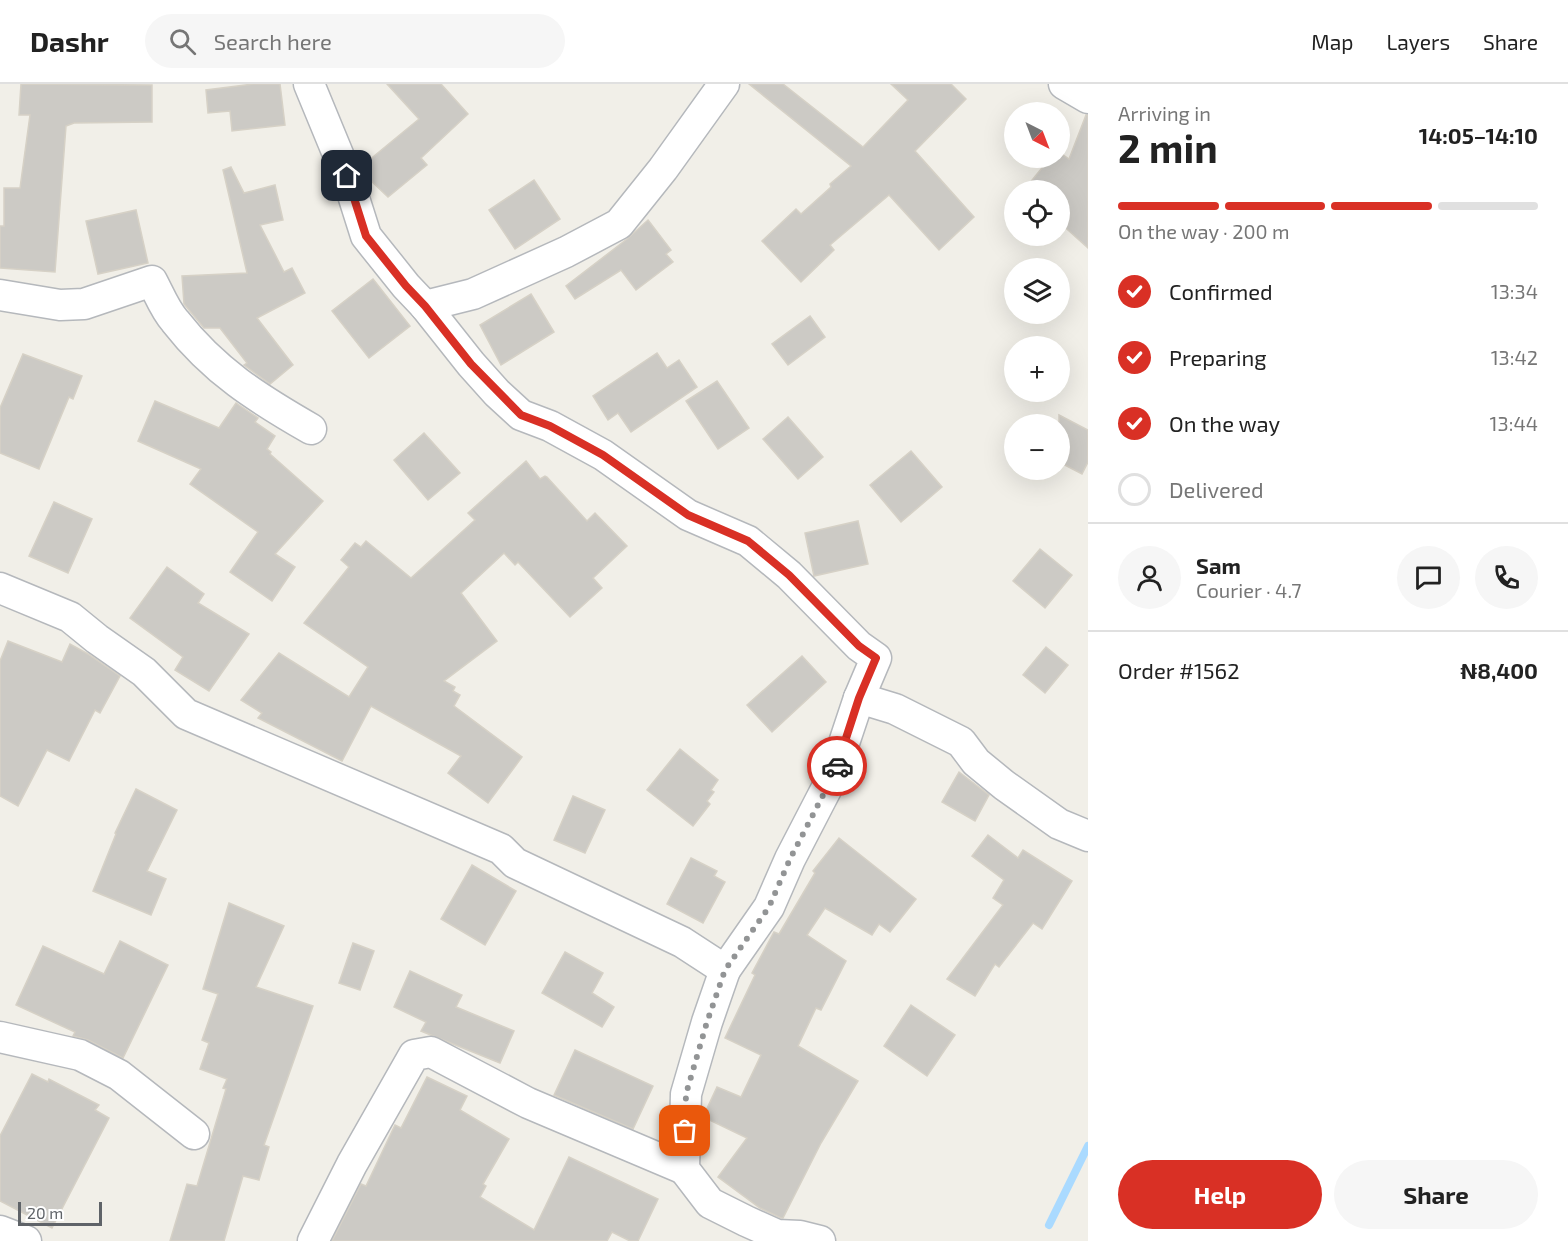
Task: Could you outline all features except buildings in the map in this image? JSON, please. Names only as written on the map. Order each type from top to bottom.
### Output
[{"type":"street","points":[[309,84],[347,176],[366,236],[471,364],[521,415],[550,426],[603,455],[688,515],[748,541],[789,575],[859,646],[876,658],[859,698],[833,776],[790,859],[769,907],[725,970],[686,1094],[684,1169]]},
{"type":"street","points":[[425,306],[473,294],[566,252],[620,224],[724,84]]},
{"type":"street","points":[[1064,84],[1088,98]]},
{"type":"street","points":[[0,295],[60,305],[84,304],[152,281],[173,320],[215,366],[264,402],[311,429]]},
{"type":"street","points":[[0,588],[70,617],[144,672],[186,714],[501,849],[515,863],[682,942],[725,970]]},
{"type":"street","points":[[859,698],[895,709],[961,742],[976,762],[1004,785],[1059,824],[1088,836]]},
{"type":"street","points":[[0,1037],[80,1055],[119,1075],[194,1134]]},
{"type":"street","points":[[313,1241],[357,1154],[414,1055],[431,1052],[528,1103],[684,1169],[710,1203],[746,1221],[777,1235],[800,1236],[820,1241]]},
{"type":"street","points":[[0,1231],[26,1241]]},
{"type":"waterway","points":[[1049,1225],[1088,1146]]},
{"type":"way so far","points":[[685,1131],[686,1094],[725,970],[769,907],[790,859],[837,766]]},
{"type":"route","points":[[347,176],[366,236],[471,364],[521,415],[550,426],[603,455],[688,515],[748,541],[789,575],[859,646],[876,658],[859,698],[837,766]]}]
